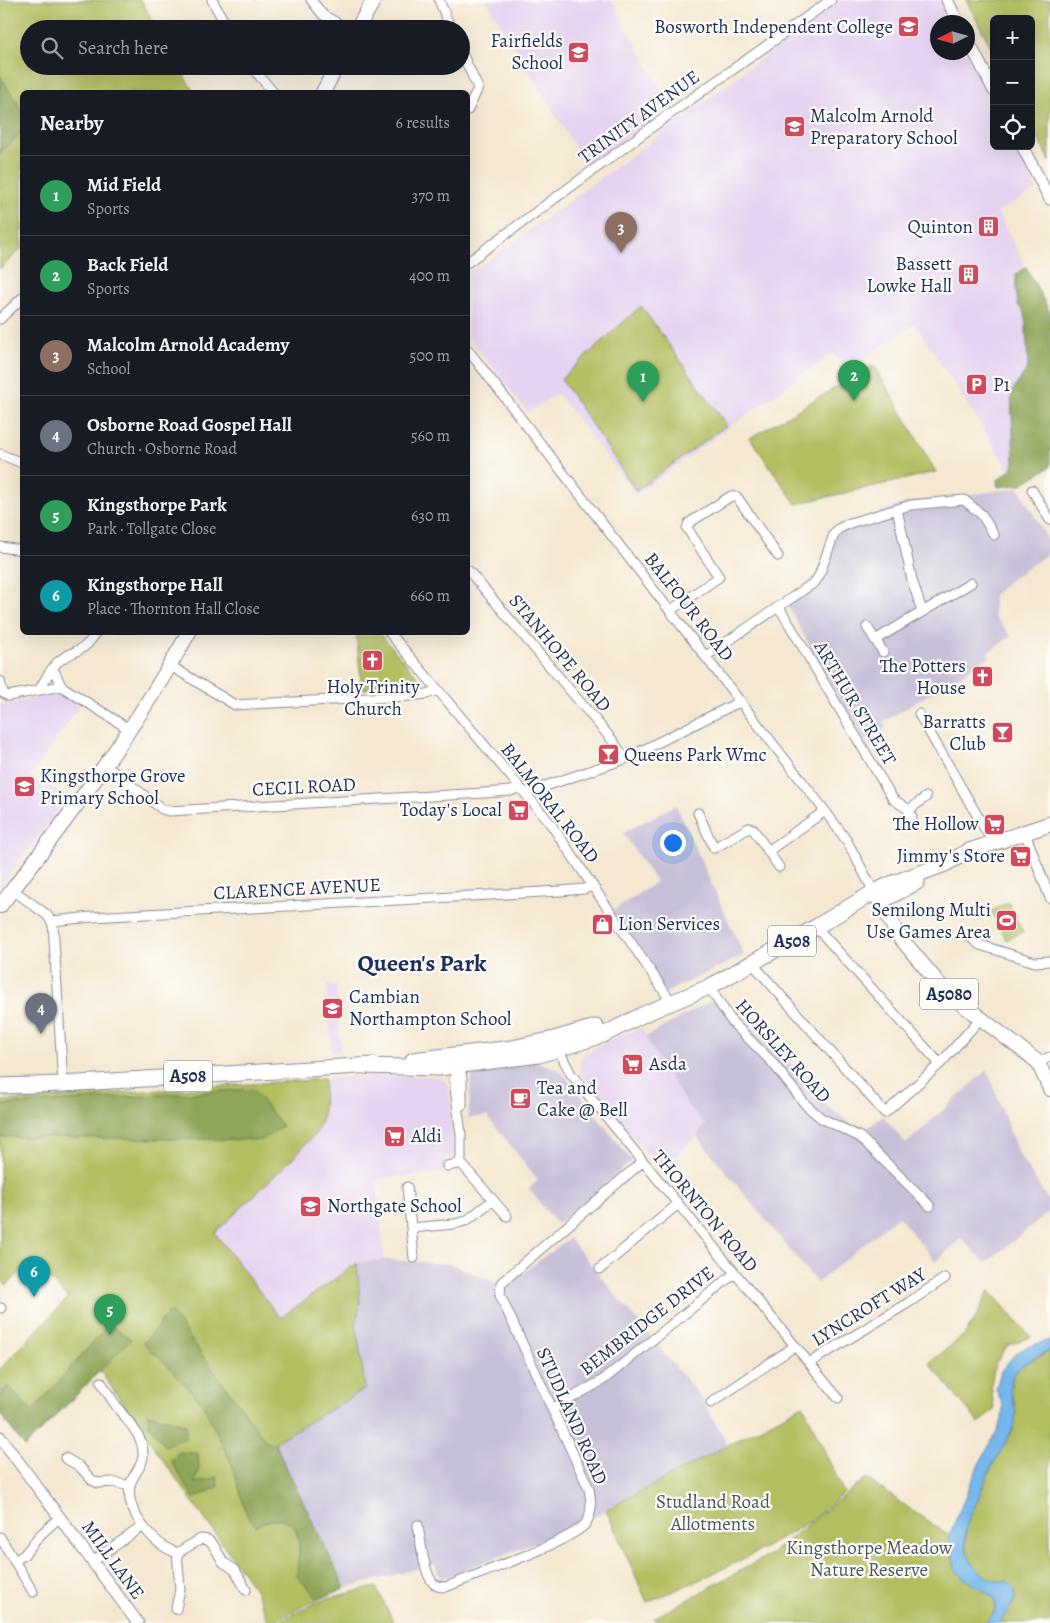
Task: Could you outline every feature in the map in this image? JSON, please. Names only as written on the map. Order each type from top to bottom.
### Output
[{"type":"highway","name":"A508","points":[[945,864],[970,860],[1050,824]]},
{"type":"highway","name":"A508","points":[[474,1058],[490,1051],[501,1052],[544,1047],[603,1035],[644,1014],[709,986],[816,927],[877,897],[890,884],[945,864],[970,851],[993,843],[1050,831]]},
{"type":"highway","name":"A508","points":[[4,1087],[437,1063],[474,1058],[539,1055],[556,1045]]},
{"type":"highway","points":[[437,1063],[457,1061],[459,1075],[466,1071],[474,1058]]},
{"type":"main road","points":[[362,20],[374,0]]},
{"type":"main road","points":[[324,90],[333,75]]},
{"type":"main road","points":[[0,906],[105,765],[186,635]]},
{"type":"main road","name":"A5080","points":[[877,897],[898,935],[945,991],[980,1019],[1044,1060],[1048,1083]]},
{"type":"street","points":[[212,0],[223,20]]},
{"type":"street","points":[[311,0],[323,15],[332,20]]},
{"type":"street","points":[[439,0],[447,20]]},
{"type":"street","name":"TRINITY AVENUE","points":[[470,261],[667,116],[831,0]]},
{"type":"street","points":[[947,0],[954,15]]},
{"type":"street","points":[[975,54],[990,83]]},
{"type":"street","points":[[470,71],[478,88],[470,106]]},
{"type":"street","points":[[258,75],[270,90]]},
{"type":"street","points":[[1024,150],[1050,200]]},
{"type":"street","points":[[0,319],[20,300]]},
{"type":"street","name":"BALFOUR ROAD","points":[[470,353],[825,811],[847,841],[877,897]]},
{"type":"street","points":[[0,454],[20,462]]},
{"type":"street","points":[[1032,490],[1050,520]]},
{"type":"street","points":[[671,610],[719,577],[687,528],[689,523],[731,496],[737,497],[778,556]]},
{"type":"street","points":[[706,656],[814,582],[819,576],[831,540],[838,529],[850,523],[928,502],[964,500],[982,515],[994,535]]},
{"type":"street","points":[[897,509],[912,580],[922,611]]},
{"type":"street","points":[[768,540],[776,534]]},
{"type":"street","points":[[0,547],[20,550]]},
{"type":"street","name":"STANHOPE ROAD","points":[[470,572],[607,734],[625,759]]},
{"type":"street","points":[[875,640],[971,583]]},
{"type":"street","name":"ARTHUR STREET","points":[[779,606],[893,799],[911,813],[926,797]]},
{"type":"street","points":[[867,627],[883,652]]},
{"type":"street","points":[[39,690],[59,661],[87,646],[94,635]]},
{"type":"street","name":"BALMORAL ROAD","points":[[391,635],[554,828],[672,1003]]},
{"type":"street","points":[[169,665],[235,705],[410,696],[428,694],[437,690]]},
{"type":"street","points":[[53,668],[61,686],[129,729]]},
{"type":"street","points":[[0,681],[4,693],[8,696],[61,686]]},
{"type":"street","name":"CECIL ROAD","points":[[105,765],[162,809],[169,811],[523,790],[625,759],[740,701]]},
{"type":"street","points":[[919,714],[993,843]]},
{"type":"street","points":[[768,851],[825,811]]},
{"type":"street","points":[[698,812],[714,848],[749,828],[753,828],[779,867]]},
{"type":"street","points":[[1026,836],[1050,898]]},
{"type":"street","name":"CLARENCE AVENUE","points":[[52,921],[102,916],[560,891],[584,889],[593,886]]},
{"type":"street","points":[[13,890],[47,915],[52,921],[54,928],[63,1084]]},
{"type":"street","points":[[816,927],[940,1064]]},
{"type":"street","points":[[969,936],[980,945],[1035,962],[1050,961]]},
{"type":"street","points":[[752,963],[885,1113],[940,1064],[980,1019]]},
{"type":"street","name":"HORSLEY ROAD","points":[[709,986],[732,1022],[771,1061],[805,1104],[821,1118],[860,1137],[930,1206]]},
{"type":"street","name":"THORNTON ROAD","points":[[556,1045],[571,1074],[838,1398]]},
{"type":"street","points":[[459,1075],[462,1155],[460,1162]]},
{"type":"street","points":[[447,1166],[460,1162]]},
{"type":"street","points":[[460,1162],[507,1216]]},
{"type":"street","name":"STUDLAND ROAD","points":[[418,1525],[422,1554],[432,1582],[436,1586],[441,1587],[567,1537],[578,1531],[589,1518],[591,1501],[589,1489],[500,1295],[501,1283],[642,1162]]},
{"type":"street","points":[[408,1188],[414,1258]]},
{"type":"street","points":[[411,1228],[466,1221],[493,1200]]},
{"type":"street","points":[[600,1269],[678,1204]]},
{"type":"street","name":"BEMBRIDGE DRIVE","points":[[552,1409],[603,1380],[735,1273]]},
{"type":"street","name":"LYNCROFT WAY","points":[[809,1363],[908,1303],[945,1278]]},
{"type":"street","points":[[711,1402],[795,1346]]},
{"type":"street","points":[[101,1382],[134,1428],[143,1454],[142,1462],[130,1486],[131,1507],[143,1526],[161,1546],[177,1554]]},
{"type":"street","name":"MILL LANE","points":[[0,1437],[138,1623]]},
{"type":"street","points":[[65,1458],[79,1466],[92,1480],[98,1483],[112,1482],[130,1486]]},
{"type":"street","name":"MILL LANE","points":[[14,1561],[24,1555],[40,1535],[60,1517]]},
{"type":"street","points":[[93,1561],[143,1526]]},
{"type":"street","points":[[0,1537],[33,1592]]},
{"type":"street","points":[[177,1554],[201,1539],[208,1540],[214,1546],[223,1562],[235,1570],[246,1590]]},
{"type":"street","points":[[176,1609],[180,1589],[177,1554]]},
{"type":"shaded area","name":"Fairfields School","points":[[486,0],[611,0],[670,105],[587,167]]},
{"type":"shaded area","points":[[841,0],[940,0],[948,15],[930,15],[930,60],[971,60],[990,98],[990,150],[1017,150],[1036,190],[997,212],[1050,312],[1050,468],[1020,485],[915,324],[855,364],[851,357],[841,364],[832,353],[636,495],[557,393],[528,413],[470,339],[470,274],[709,99],[810,21]]},
{"type":"shaded area","points":[[1019,488],[1050,544],[1050,552],[1005,584],[994,595],[994,616],[1011,636],[988,652],[990,657],[883,722],[886,728],[863,741],[786,603],[816,574],[834,529],[906,503]]},
{"type":"shaded area","name":"Kingsthorpe Grove Primary School","points":[[54,694],[68,698],[80,705],[30,777],[68,796],[0,887],[0,705]]},
{"type":"shaded area","points":[[676,805],[744,955],[665,993],[611,912],[656,882],[623,833]]},
{"type":"shaded area","name":"Cambian Northampton School","points":[[327,985],[336,985],[341,1052],[332,1053]]},
{"type":"shaded area","points":[[724,996],[737,1015],[779,1050],[823,1103],[863,1132],[883,1116],[906,1144],[987,1070],[1018,1153],[1050,1203],[1050,1211],[986,1263],[961,1238],[936,1262],[898,1216],[817,1283],[697,1136],[705,1124],[689,1108],[645,1037],[709,1002]]},
{"type":"shaded area","points":[[641,1029],[689,1108],[705,1124],[697,1136],[661,1170],[581,1074],[580,1067],[580,1060],[585,1053],[618,1036]]},
{"type":"shaded area","points":[[536,1063],[558,1069],[564,1075],[632,1161],[557,1224],[529,1189],[538,1180],[487,1116],[468,1118],[471,1081],[474,1072],[484,1068]]},
{"type":"shaded area","name":"Northgate School","points":[[368,1076],[420,1076],[439,1078],[444,1081],[449,1086],[453,1157],[446,1159],[447,1173],[377,1179],[384,1260],[356,1263],[280,1319],[215,1233],[290,1161],[317,1132],[323,1116],[324,1079]]},
{"type":"shaded area","points":[[569,1238],[702,1399],[728,1445],[568,1530],[441,1579],[435,1564],[338,1590],[274,1442],[365,1389],[356,1323],[360,1303],[357,1263],[384,1260],[450,1264],[505,1286]]},
{"type":"green space","points":[[0,0],[141,0],[152,20],[20,20],[20,75],[184,75],[193,90],[20,90],[20,250],[0,269]]},
{"type":"green space","points":[[966,0],[1050,0],[1050,162],[1035,133],[1035,15],[990,15],[990,45]]},
{"type":"green space","points":[[0,76],[20,107],[20,134],[0,153]]},
{"type":"green space","points":[[1026,267],[1050,312],[1050,467],[1020,485],[998,487],[997,481],[1013,467],[1014,462],[1011,393],[1028,367],[1025,313],[1018,305],[1016,289],[1016,274]]},
{"type":"green space","points":[[641,306],[727,425],[636,491],[561,379]]},
{"type":"green space","points":[[874,365],[936,472],[796,504],[750,438]]},
{"type":"green space","points":[[356,635],[381,635],[425,685],[362,689]]},
{"type":"green space","name":"Semilong Multi Use Games Area","points":[[1008,902],[1023,932],[1007,940],[991,911]]},
{"type":"green space","points":[[324,1079],[323,1116],[317,1132],[290,1161],[215,1233],[280,1318],[357,1263],[360,1303],[356,1323],[365,1389],[275,1442],[338,1590],[269,1623],[256,1591],[100,1371],[25,1447],[0,1414],[0,1369],[68,1298],[35,1265],[25,1268],[7,1285],[0,1279],[0,1101]]},
{"type":"green space","points":[[253,1089],[282,1126],[262,1140],[0,1137],[0,1105]]},
{"type":"green space","points":[[989,1290],[1031,1337],[1007,1346],[995,1364],[991,1385],[994,1409],[979,1423],[929,1363],[964,1335],[975,1319]]},
{"type":"green space","points":[[170,1311],[268,1444],[274,1442],[345,1588],[318,1599],[297,1576],[299,1541],[293,1526],[288,1521],[282,1519],[256,1526],[247,1515],[231,1462],[202,1403],[164,1362],[143,1343]]},
{"type":"green space","points":[[109,1324],[131,1339],[25,1447],[0,1413],[0,1393],[9,1386],[32,1412]]},
{"type":"green space","points":[[1050,1351],[1050,1623],[1000,1623],[1015,1599],[1007,1582],[995,1581],[985,1577],[968,1556],[966,1525],[989,1471],[1013,1430],[1015,1402],[1010,1391],[1013,1376],[1019,1367]]},
{"type":"green space","name":"Studland Road Allotments","points":[[803,1405],[844,1493],[808,1522],[765,1548],[706,1577],[647,1602],[606,1510]]},
{"type":"green space","points":[[149,1414],[186,1425],[186,1438],[165,1446],[148,1424]]},
{"type":"green space","points":[[179,1452],[198,1453],[199,1469],[194,1483],[217,1477],[218,1487],[194,1498],[171,1461]]},
{"type":"green space","name":"Kingsthorpe Meadow Nature Reserve","points":[[866,1478],[949,1536],[955,1569],[994,1598],[995,1609],[985,1623],[657,1623],[654,1618],[771,1554]]},
{"type":"green space","points":[[376,1587],[394,1623],[274,1623],[327,1598]]},
{"type":"water","points":[[1050,1340],[1050,1351],[1029,1360],[1013,1376],[1010,1389],[1015,1407],[1015,1422],[1010,1435],[988,1474],[966,1528],[967,1551],[975,1567],[990,1579],[1009,1582],[1015,1593],[1013,1604],[1000,1623],[985,1623],[995,1612],[996,1604],[994,1598],[964,1578],[955,1569],[949,1536],[979,1464],[1002,1420],[1003,1406],[996,1389],[1001,1371],[1016,1353],[1027,1347]]},
{"type":"place","name":"Bosworth Independent College","points":[[909,27]]},
{"type":"place","name":"Fairfields School","points":[[579,52]]},
{"type":"place","name":"Malcolm Arnold Preparatory School","points":[[794,127]]},
{"type":"place","name":"Quinton","points":[[989,227]]},
{"type":"place","name":"Malcolm Arnold Academy","points":[[621,253]]},
{"type":"place","name":"Bassett Lowke Hall","points":[[968,275]]},
{"type":"place","name":"P1","points":[[977,385]]},
{"type":"place","name":"Back Field","points":[[854,401]]},
{"type":"place","name":"Mid Field","points":[[643,402]]},
{"type":"place","name":"Holy Trinity Church","points":[[373,661]]},
{"type":"place","name":"The Potters House","points":[[982,677]]},
{"type":"place","name":"Barratts Club","points":[[1002,733]]},
{"type":"place","name":"Queens Park Wmc","points":[[608,755]]},
{"type":"place","name":"Kingsthorpe Grove Primary School","points":[[24,787]]},
{"type":"place","name":"Today's Local","points":[[518,810]]},
{"type":"place","name":"The Hollow","points":[[995,824]]},
{"type":"place","name":"Jimmy's Store","points":[[1021,856]]},
{"type":"place","name":"Semilong Multi Use Games Area","points":[[1007,921]]},
{"type":"place","name":"Lion Services","points":[[602,924]]},
{"type":"place","name":"Cambian Northampton School","points":[[333,1008]]},
{"type":"place","name":"Osborne Road Gospel Hall","points":[[41,1034]]},
{"type":"place","name":"Asda","points":[[633,1064]]},
{"type":"place","name":"Tea and Cake @ Bell","points":[[521,1099]]},
{"type":"place","name":"Aldi","points":[[395,1136]]},
{"type":"place","name":"Northgate School","points":[[311,1206]]},
{"type":"place","name":"Kingsthorpe Hall","points":[[34,1297]]},
{"type":"place","name":"Kingsthorpe Park","points":[[110,1335]]},
{"type":"district","name":"Queen's Park","points":[[422,963]]}]
